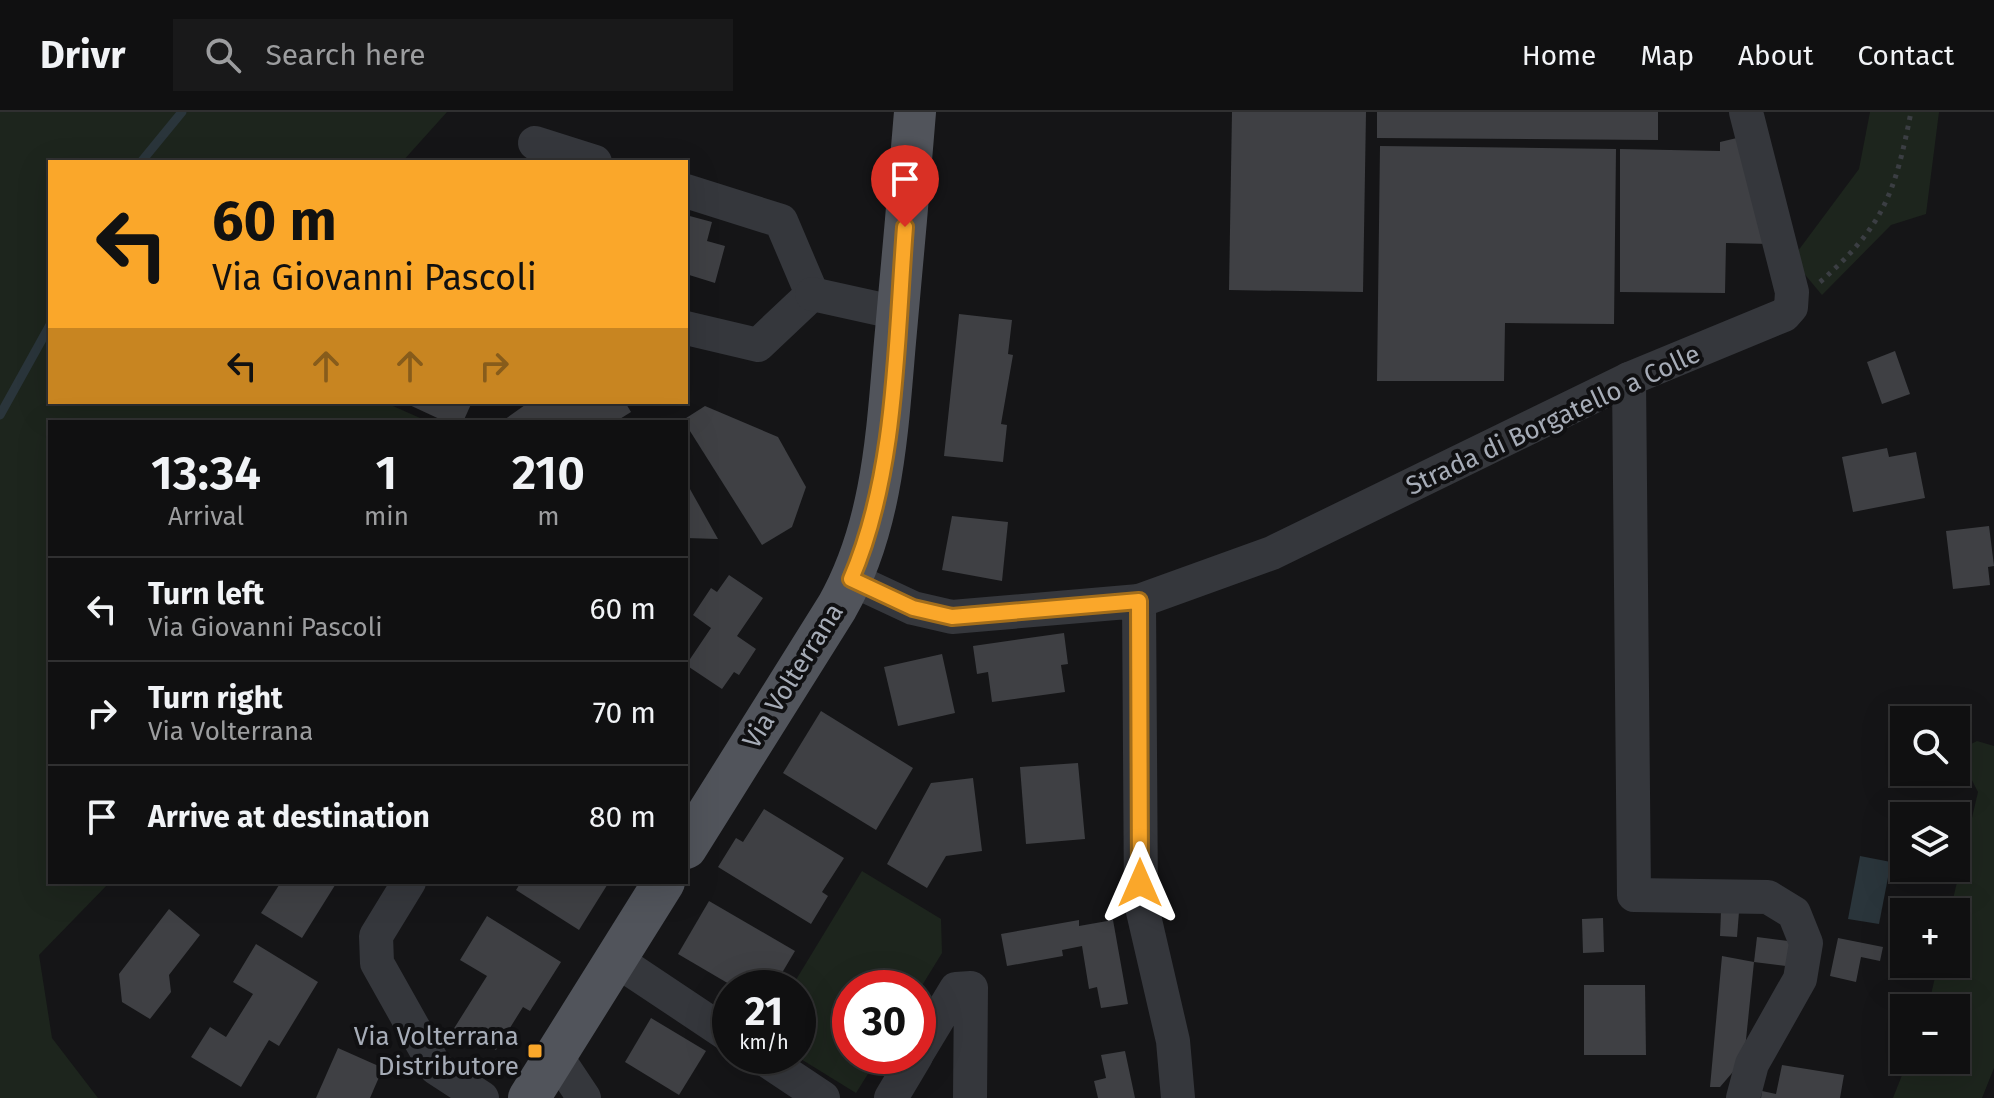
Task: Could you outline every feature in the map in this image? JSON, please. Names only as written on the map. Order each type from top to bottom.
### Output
[{"type":"main road","name":"Via Volterrana","points":[[688,845],[851,579],[879,486],[915,112]]},
{"type":"main road","points":[[529,1098],[663,884]]},
{"type":"street","points":[[1746,112],[1792,292],[1791,307]]},
{"type":"street","points":[[535,143],[589,160]]},
{"type":"street","points":[[688,192],[781,221],[812,294]]},
{"type":"street","points":[[812,294],[898,313]]},
{"type":"street","points":[[688,328],[758,345],[812,294]]},
{"type":"street","name":"Strada di Borgatello a Colle","points":[[851,579],[913,608],[952,617],[1139,601],[1272,553],[1629,379],[1766,325],[1791,307]]},
{"type":"street","points":[[1629,379],[1634,895],[1768,897],[1794,913],[1806,943],[1800,979],[1752,1064],[1743,1098]]},
{"type":"street","points":[[1139,601],[1141,903],[1173,1041],[1178,1098]]},
{"type":"street","points":[[408,884],[376,936],[377,963],[436,1068],[482,1098]]},
{"type":"street","points":[[616,960],[712,1024]]},
{"type":"street","points":[[936,1022],[956,989],[971,988],[970,1098]]},
{"type":"street","points":[[556,1056],[584,1098]]},
{"type":"street","points":[[787,1074],[823,1098]]},
{"type":"street","points":[[891,1098],[905,1074]]},
{"type":"path","points":[[1791,307],[1848,256],[1885,206],[1899,175],[1911,112]]},
{"type":"shaded area","points":[[0,112],[447,112],[404,160],[48,160],[48,404],[388,404],[424,420],[48,420],[48,884],[108,884],[39,955],[52,1038],[98,1098],[0,1098]]},
{"type":"shaded area","points":[[1870,112],[1939,112],[1926,214],[1891,225],[1822,295],[1792,259],[1859,169]]},
{"type":"shaded area","points":[[1977,741],[1994,746],[1994,1068],[1982,1098],[1893,1098],[1902,1074],[1970,1074],[1970,994],[1931,994],[1935,978],[1970,978],[1970,898],[1953,898],[1957,882],[1970,882],[1970,826],[1978,792],[1970,776],[1970,744]]},
{"type":"shaded area","points":[[1860,856],[1890,862],[1879,924],[1848,919]]},
{"type":"shaded area","points":[[862,871],[941,919],[942,953],[932,970],[832,970],[832,1074],[868,1074],[856,1093],[816,1068],[816,970],[802,970]]},
{"type":"building","points":[[1232,112],[1366,112],[1363,292],[1229,290]]},
{"type":"building","points":[[1377,112],[1658,112],[1658,140],[1377,138]]},
{"type":"building","points":[[1741,137],[1770,244],[1726,243],[1725,293],[1620,292],[1620,149],[1720,151],[1720,142]]},
{"type":"building","points":[[1380,146],[1616,149],[1614,324],[1505,323],[1504,381],[1377,381]]},
{"type":"building","points":[[688,216],[712,222],[707,241],[725,246],[715,283],[688,275]]},
{"type":"building","points":[[959,314],[1012,320],[1008,354],[1013,355],[1001,424],[1007,425],[1003,462],[944,456]]},
{"type":"building","points":[[1895,351],[1910,394],[1882,404],[1867,362]]},
{"type":"building","points":[[407,404],[471,404],[464,420],[442,420]]},
{"type":"building","points":[[626,404],[631,412],[618,420],[504,420],[525,405]]},
{"type":"building","points":[[705,406],[778,437],[806,487],[792,527],[762,545],[688,428],[688,420],[683,420]]},
{"type":"building","points":[[1887,448],[1889,457],[1916,452],[1925,498],[1853,512],[1842,457]]},
{"type":"building","points":[[688,486],[718,539],[688,538]]},
{"type":"building","points":[[952,516],[1008,522],[1002,581],[942,570]]},
{"type":"building","points":[[1989,526],[1994,566],[1988,567],[1990,585],[1953,589],[1946,531]]},
{"type":"building","points":[[729,575],[763,598],[737,636],[756,649],[739,675],[734,672],[722,689],[688,666],[711,628],[693,615],[711,588],[717,592]]},
{"type":"building","points":[[1064,633],[1068,664],[1061,665],[1065,692],[992,702],[988,672],[977,674],[973,646]]},
{"type":"building","points":[[942,654],[955,713],[898,726],[884,667]]},
{"type":"building","points":[[821,711],[913,768],[876,830],[783,773]]},
{"type":"building","points":[[1078,763],[1085,839],[1026,844],[1020,767]]},
{"type":"building","points":[[973,778],[982,851],[946,856],[927,888],[887,864],[931,783]]},
{"type":"building","points":[[764,809],[844,858],[822,892],[828,896],[811,924],[718,867],[736,838],[743,842]]},
{"type":"building","points":[[280,884],[336,884],[302,938],[261,913]]},
{"type":"building","points":[[520,884],[608,884],[579,930],[516,890]]},
{"type":"building","points":[[709,901],[795,951],[784,970],[712,970],[712,974],[678,954]]},
{"type":"building","points":[[169,909],[200,935],[169,975],[171,992],[150,1019],[122,1002],[119,974]]},
{"type":"building","points":[[1721,911],[1739,912],[1737,937],[1720,936]]},
{"type":"building","points":[[487,916],[561,962],[530,1011],[523,1007],[496,1050],[477,1038],[474,1043],[453,1030],[487,976],[460,960]]},
{"type":"building","points":[[1603,918],[1604,952],[1583,953],[1582,919]]},
{"type":"building","points":[[1079,920],[1079,926],[1113,920],[1128,1004],[1101,1008],[1097,987],[1089,989],[1082,946],[1062,950],[1063,956],[1007,966],[1001,934]]},
{"type":"building","points":[[1757,937],[1797,942],[1794,967],[1754,962]]},
{"type":"building","points":[[1838,938],[1883,947],[1880,961],[1861,957],[1856,982],[1830,976]]},
{"type":"building","points":[[256,944],[318,982],[279,1046],[269,1040],[241,1087],[191,1057],[210,1027],[226,1037],[253,994],[233,982]]},
{"type":"building","points":[[1722,956],[1754,962],[1744,1059],[1720,1087],[1710,1087]]},
{"type":"building","points":[[1584,985],[1645,985],[1646,1055],[1584,1055]]},
{"type":"building","points":[[651,1018],[706,1051],[679,1095],[625,1062]]},
{"type":"building","points":[[338,1048],[383,1068],[370,1098],[316,1098]]},
{"type":"building","points":[[1125,1051],[1135,1098],[1098,1098],[1094,1081],[1106,1078],[1101,1055]]},
{"type":"building","points":[[1782,1065],[1844,1075],[1840,1098],[1761,1098],[1762,1091],[1776,1094]]},
{"type":"waterway","points":[[143,160],[182,112]]},
{"type":"waterway","points":[[0,415],[48,329]]},
{"type":"place","name":"Via Volterrana Distributore","points":[[535,1051]]},
{"type":"route","points":[[905,227],[883,465],[870,526],[851,579],[913,608],[952,617],[1139,601],[1140,883]]}]
